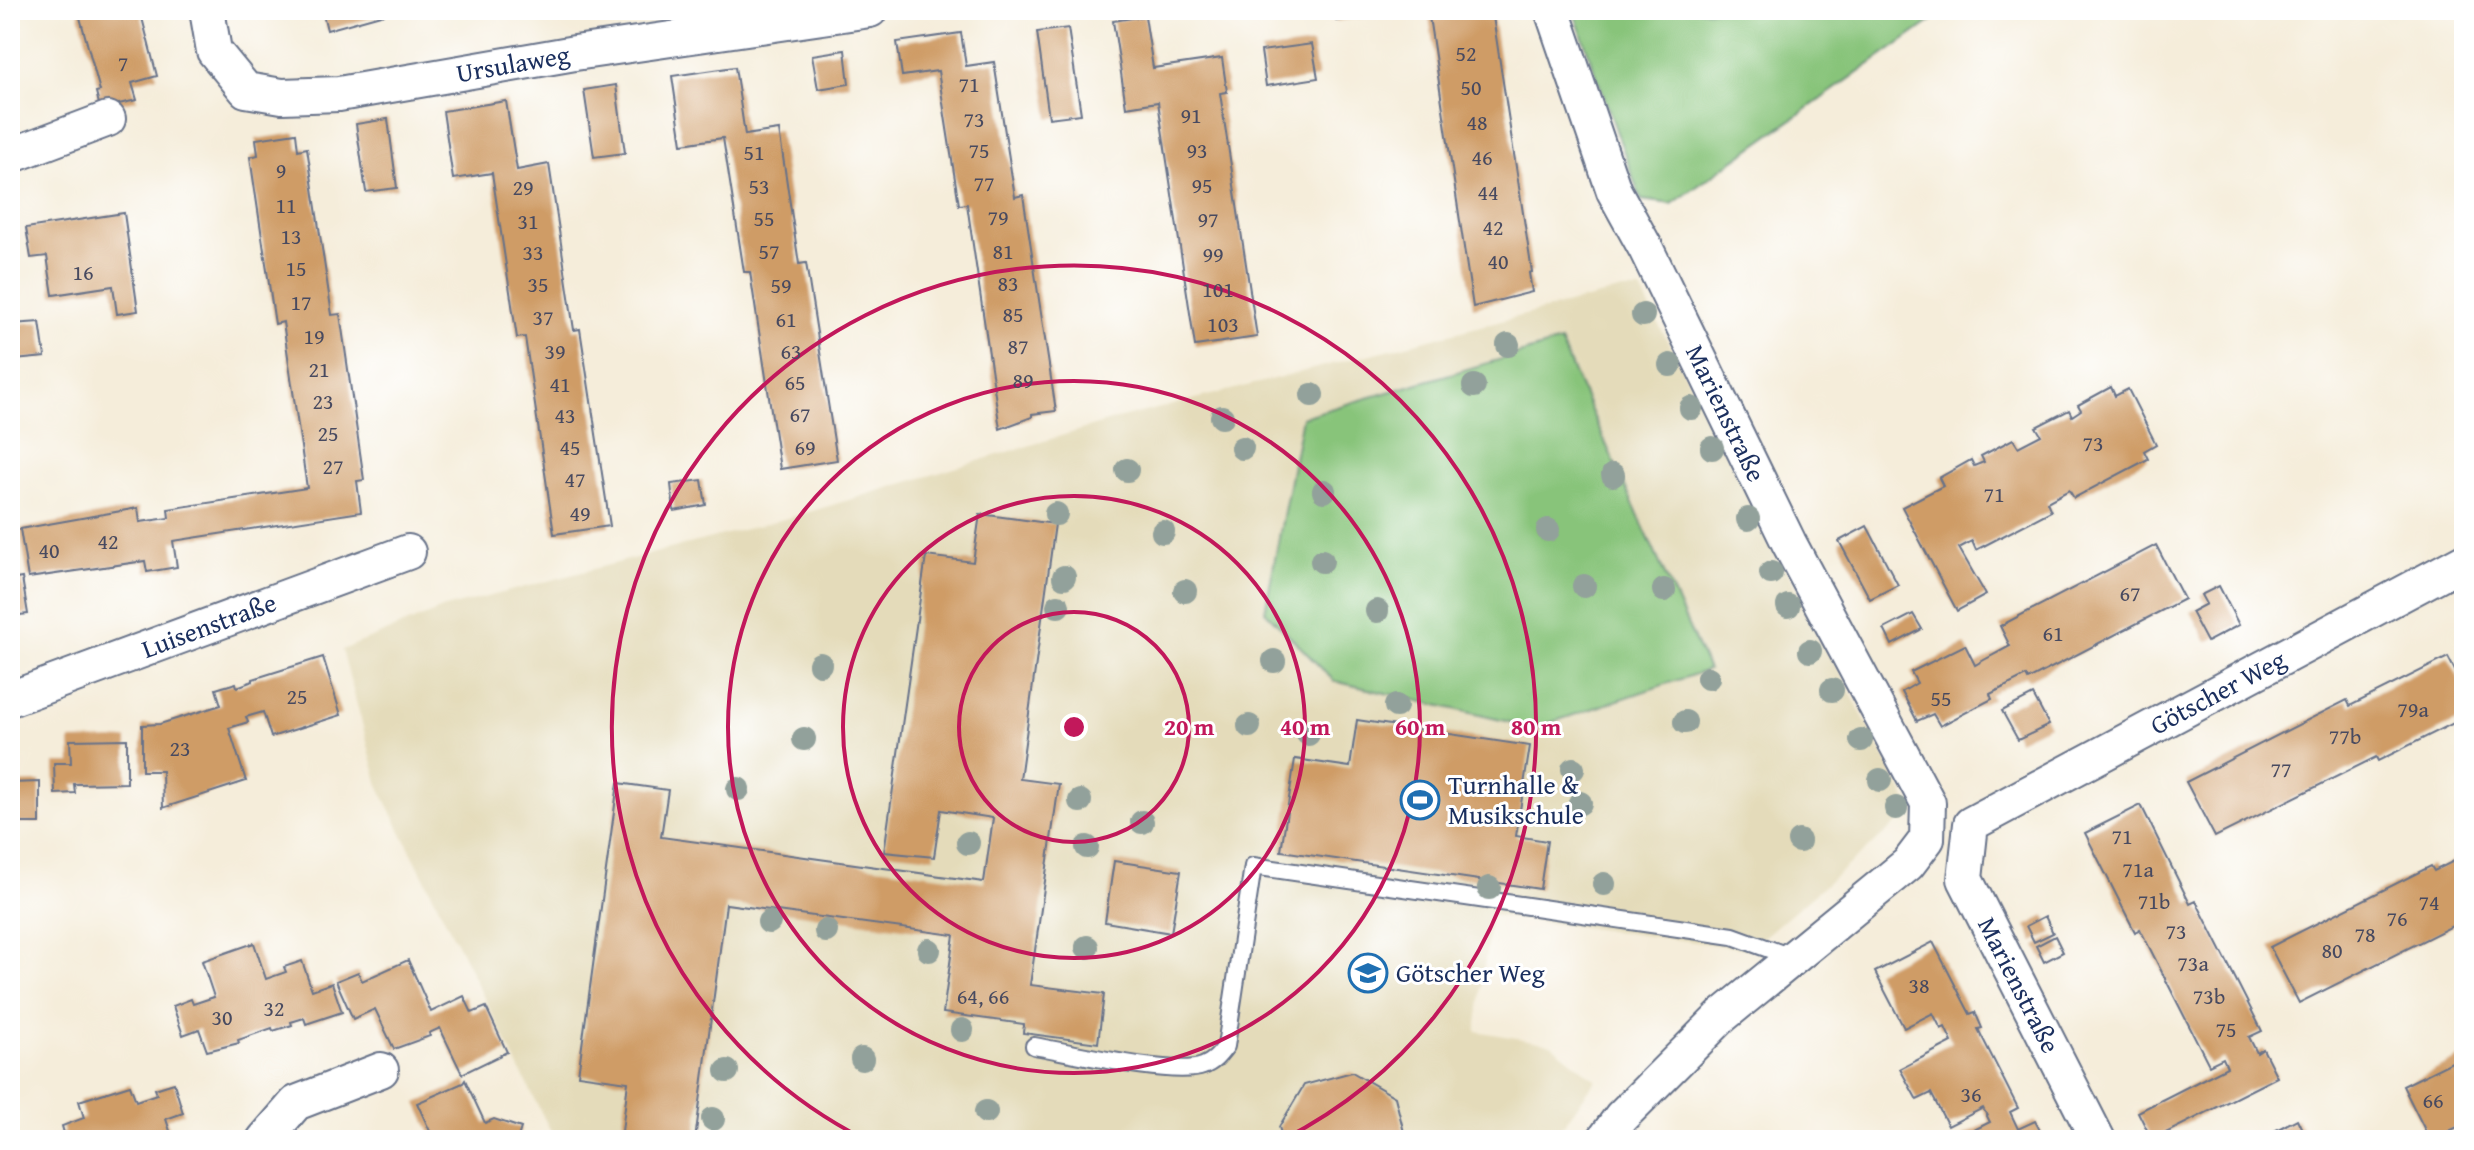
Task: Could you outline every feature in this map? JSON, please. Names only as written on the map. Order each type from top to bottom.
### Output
[{"type":"street","name":"Ursulaweg","points":[[207,10],[214,51],[246,90],[282,96],[339,94],[575,53],[870,10]]},
{"type":"street","name":"Marienstraße","points":[[1552,10],[1614,191],[1657,270],[1789,543],[1928,803],[1927,839],[1908,864],[1791,957]]},
{"type":"street","points":[[10,156],[108,119]]},
{"type":"street","name":"Luisenstraße","points":[[10,699],[408,552]]},
{"type":"street","name":"Götscher Weg","points":[[1971,824],[2464,561]]},
{"type":"street","name":"Marienstraße","points":[[1971,824],[1965,879],[2098,1140]]},
{"type":"street","points":[[1604,1140],[1621,1117],[1722,1016],[1791,957]]},
{"type":"street","points":[[264,1140],[296,1103],[381,1070]]},
{"type":"lane","points":[[1034,1046],[1176,1070],[1201,1067],[1216,1060],[1226,1046],[1253,866],[1733,936],[1791,957]]},
{"type":"shaded area","points":[[1623,290],[1641,290],[1912,811],[1749,949],[1491,915],[1476,1031],[1551,1044],[1596,1080],[1552,1140],[555,1140],[380,789],[342,650],[445,608],[799,515],[1117,419]]},
{"type":"green space","points":[[1573,10],[1947,10],[1672,204],[1641,200]]},
{"type":"green space","points":[[1560,342],[1708,670],[1535,728],[1334,681],[1265,611],[1302,417]]},
{"type":"building","points":[[78,10],[140,10],[157,76],[132,83],[137,100],[100,108],[96,92],[100,91]]},
{"type":"building","points":[[322,10],[395,10],[395,11],[327,30]]},
{"type":"building","points":[[1334,10],[1366,10],[1367,17],[1336,21]]},
{"type":"building","points":[[1428,10],[1492,10],[1532,272],[1529,273],[1532,292],[1473,307]]},
{"type":"building","points":[[1145,16],[1153,68],[1222,58],[1227,92],[1220,93],[1257,337],[1195,346],[1158,102],[1126,107],[1113,21]]},
{"type":"building","points":[[1068,28],[1081,114],[1049,118],[1037,32]]},
{"type":"building","points":[[961,33],[966,66],[994,62],[1015,197],[1023,195],[1056,411],[1032,414],[1032,417],[1000,429],[967,204],[959,205],[938,71],[902,76],[897,42]]},
{"type":"building","points":[[1312,44],[1318,78],[1266,86],[1261,51]]},
{"type":"building","points":[[845,50],[849,84],[818,89],[812,55]]},
{"type":"building","points":[[735,67],[745,135],[779,130],[799,264],[806,263],[837,460],[780,469],[750,272],[744,272],[723,138],[682,144],[672,76]]},
{"type":"building","points":[[616,85],[625,153],[594,157],[584,90]]},
{"type":"building","points":[[506,101],[517,170],[549,164],[574,330],[580,329],[610,526],[554,534],[525,337],[517,338],[492,173],[453,179],[443,111]]},
{"type":"building","points":[[388,119],[397,188],[366,192],[356,124]]},
{"type":"building","points":[[296,133],[298,150],[307,148],[332,315],[340,314],[364,480],[357,481],[361,512],[173,541],[177,567],[147,572],[145,561],[28,578],[20,529],[138,508],[140,522],[169,518],[168,509],[307,488],[283,322],[275,324],[250,157],[258,155],[256,139]]},
{"type":"building","points":[[124,213],[138,311],[117,314],[113,286],[53,295],[47,256],[31,258],[26,228]]},
{"type":"building","points":[[40,322],[45,357],[15,360],[12,324]]},
{"type":"building","points":[[2111,387],[2115,396],[2128,389],[2156,444],[2144,451],[2148,459],[2074,498],[2069,490],[2047,502],[2051,511],[1976,550],[1972,541],[1959,548],[1986,595],[1957,611],[1902,507],[1943,486],[1939,478],[1971,460],[1974,466],[1984,462],[1981,456],[2013,439],[2018,447],[2041,435],[2036,427],[2069,410],[2072,416],[2081,410],[2078,405]]},
{"type":"building","points":[[702,480],[706,505],[674,511],[671,484]]},
{"type":"building","points":[[980,514],[1055,524],[1020,779],[1059,784],[1030,985],[1104,994],[1098,1043],[1023,1033],[1024,1024],[943,1013],[954,935],[726,904],[695,1140],[621,1140],[628,1082],[578,1075],[618,783],[668,790],[661,837],[984,882],[993,818],[941,810],[934,857],[884,852],[926,556],[973,562]]},
{"type":"building","points":[[1867,526],[1898,585],[1870,599],[1839,541]]},
{"type":"building","points":[[2156,545],[2184,599],[2028,680],[2026,676],[1990,694],[1992,699],[1940,726],[1933,714],[1917,721],[1902,692],[1917,683],[1911,672],[1965,645],[1975,665],[2010,646],[2000,626]]},
{"type":"building","points":[[22,578],[28,614],[10,616],[10,580]]},
{"type":"building","points":[[2219,586],[2239,625],[2207,642],[2191,612],[2206,604],[2201,595]]},
{"type":"building","points":[[1913,614],[1922,629],[1892,645],[1884,629]]},
{"type":"building","points":[[323,657],[341,715],[271,737],[263,712],[246,717],[248,722],[229,728],[246,781],[163,808],[162,771],[142,771],[142,725],[160,724],[221,705],[216,689],[236,683],[237,687]]},
{"type":"building","points":[[2448,657],[2464,688],[2464,718],[2378,761],[2376,757],[2215,837],[2186,782],[2347,700],[2350,706]]},
{"type":"building","points":[[2033,695],[2049,725],[2018,740],[2002,711]]},
{"type":"building","points":[[1357,720],[1530,746],[1516,836],[1547,841],[1540,889],[1281,851],[1295,759],[1350,767]]},
{"type":"building","points":[[127,739],[127,783],[74,784],[75,793],[55,794],[54,763],[71,763],[70,740]]},
{"type":"building","points":[[40,782],[40,823],[10,823],[10,783]]},
{"type":"building","points":[[2141,805],[2190,904],[2196,901],[2262,1031],[2249,1037],[2257,1053],[2263,1049],[2277,1077],[2152,1140],[2138,1112],[2227,1067],[2223,1058],[2209,1065],[2140,929],[2135,932],[2085,833]]},
{"type":"building","points":[[2464,856],[2464,931],[2460,922],[2299,1003],[2270,947],[2431,866],[2434,871]]},
{"type":"building","points":[[1114,861],[1181,871],[1171,933],[1105,922]]},
{"type":"building","points":[[2045,916],[2053,933],[2034,942],[2026,926]]},
{"type":"building","points":[[2055,936],[2063,952],[2044,962],[2036,946]]},
{"type":"building","points":[[1933,942],[1970,1014],[1975,1012],[1982,1028],[1978,1029],[2018,1108],[2010,1112],[2018,1129],[2035,1121],[2045,1140],[1966,1140],[1964,1135],[1990,1122],[1983,1108],[1948,1126],[1931,1093],[1917,1100],[1900,1069],[1952,1042],[1933,1013],[1904,1028],[1875,972]]},
{"type":"building","points":[[254,943],[266,979],[286,972],[284,967],[302,961],[312,990],[332,983],[342,1012],[306,1024],[304,1018],[291,1022],[292,1025],[273,1031],[272,1028],[238,1040],[239,1043],[207,1051],[199,1029],[183,1035],[173,1006],[191,999],[193,1004],[214,997],[202,961]]},
{"type":"building","points":[[408,960],[431,1012],[464,996],[472,1013],[486,1007],[507,1052],[462,1074],[440,1028],[429,1033],[430,1036],[394,1049],[375,1009],[353,1019],[336,981],[358,972],[362,981]]},
{"type":"building","points":[[2464,1056],[2464,1124],[2430,1140],[2403,1086]]},
{"type":"building","points":[[1352,1072],[1395,1097],[1406,1140],[1283,1140],[1279,1127],[1304,1085]]},
{"type":"building","points":[[465,1080],[485,1123],[494,1119],[521,1128],[517,1140],[434,1140],[417,1103]]},
{"type":"building","points":[[174,1083],[183,1113],[166,1119],[173,1140],[44,1140],[64,1133],[62,1126],[84,1118],[79,1101],[130,1085],[136,1101],[157,1094],[155,1089]]},
{"type":"building","points":[[2297,1119],[2307,1140],[2256,1140],[2267,1135]]},
{"type":"place","name":"Turnhalle & Musikschule","points":[[1420,800]]},
{"type":"place","name":"Götscher Weg","points":[[1368,973]]}]
